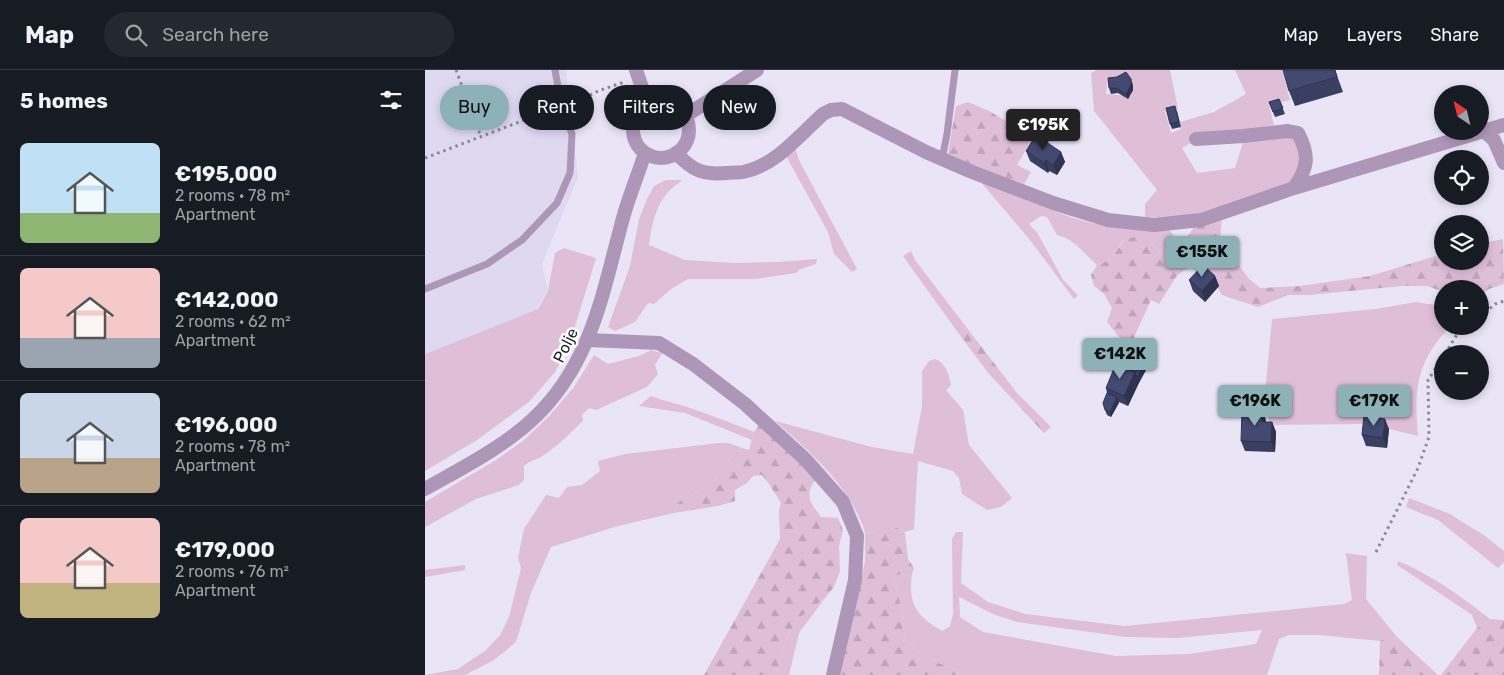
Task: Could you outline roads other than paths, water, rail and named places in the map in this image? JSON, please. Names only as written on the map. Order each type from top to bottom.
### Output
[{"type":"street","points":[[637,70],[642,85]]},
{"type":"street","points":[[693,111],[757,70]]},
{"type":"street","points":[[676,153],[687,165],[701,172],[715,174],[744,172],[776,156],[823,114],[831,110],[842,110],[972,172],[1071,209],[1108,220],[1154,225],[1201,220],[1294,188],[1454,140]]},
{"type":"street","points":[[1489,130],[1504,125]]},
{"type":"street","points":[[632,130],[638,147],[645,153],[661,158],[676,153],[687,140],[689,130]]},
{"type":"street","points":[[1196,139],[1288,131],[1299,133],[1305,146],[1307,160],[1304,175],[1294,188]]},
{"type":"street","points":[[1489,135],[1495,140],[1504,163]]},
{"type":"street","name":"Polje","points":[[425,488],[505,441],[533,419],[553,398],[574,370],[588,340],[604,296],[623,216],[645,153]]},
{"type":"street","points":[[588,340],[659,343],[693,364],[759,416],[806,460],[843,502],[857,536],[855,580],[833,675]]},
{"type":"lane","points":[[425,289],[487,264],[522,240],[557,203],[570,173],[573,134],[561,104],[555,70]]},
{"type":"lane","points":[[942,158],[955,70]]}]
